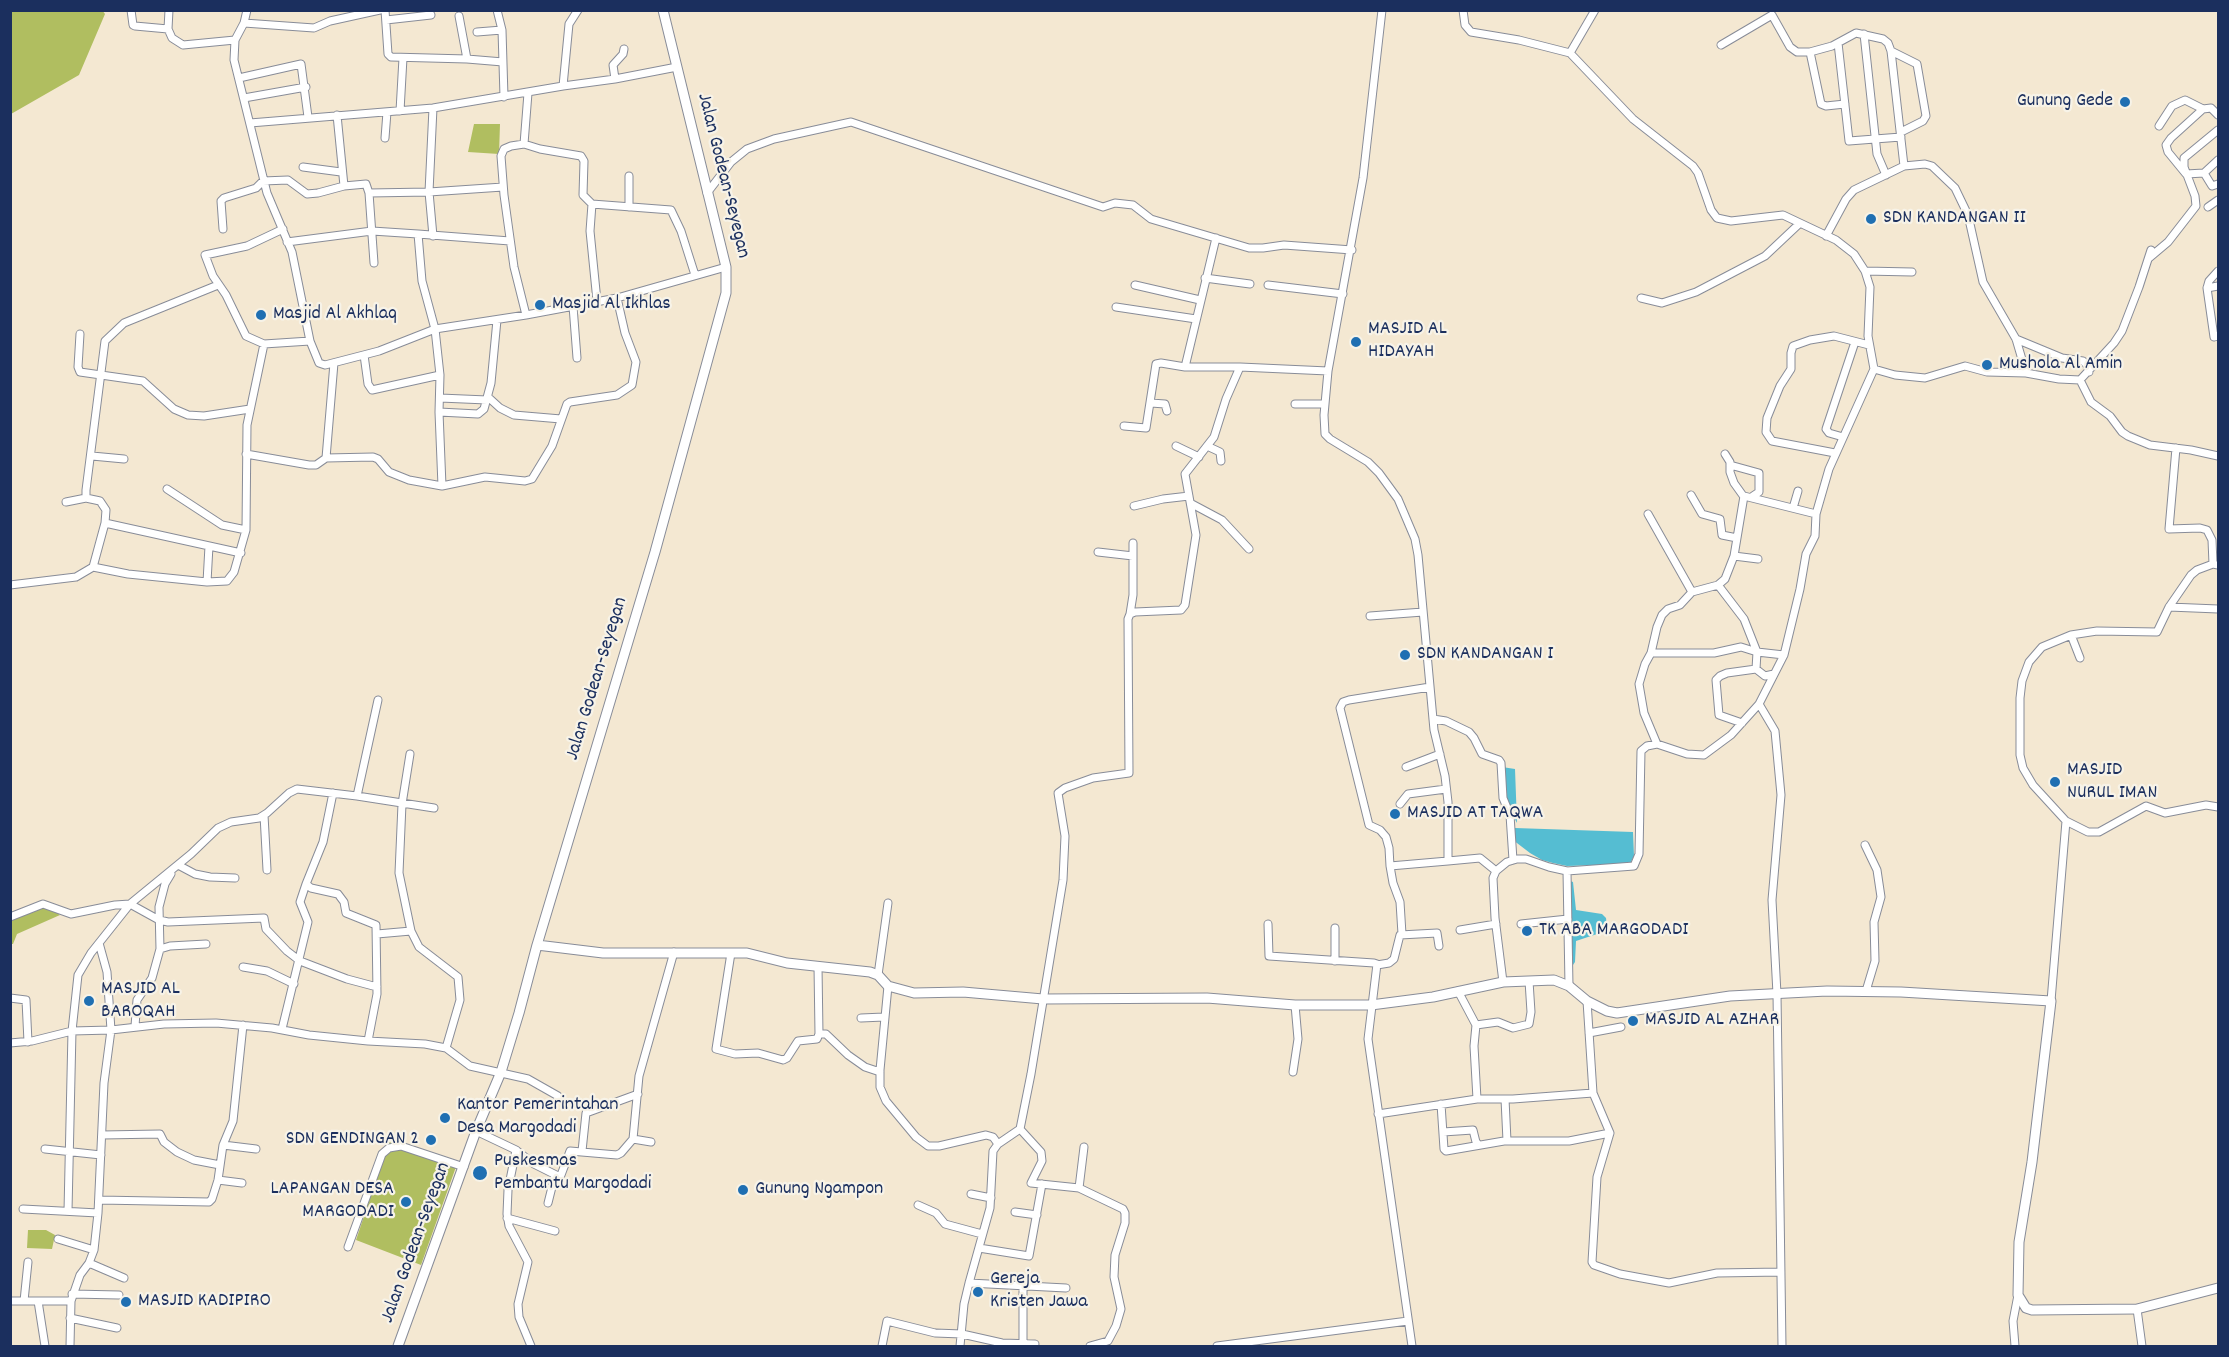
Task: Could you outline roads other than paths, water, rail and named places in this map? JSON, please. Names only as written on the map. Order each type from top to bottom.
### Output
[{"type":"street","points":[[131,10],[133,25],[168,29]]},
{"type":"street","points":[[169,10],[168,29],[172,38],[183,45],[236,40]]},
{"type":"street","points":[[247,10],[233,54],[263,181],[292,252],[310,341],[321,364],[334,363],[379,351],[435,329],[616,298],[726,267]]},
{"type":"street","points":[[244,23],[314,28],[330,21],[382,10],[386,20],[388,54],[391,57],[503,62]]},
{"type":"street","points":[[497,10],[502,30],[504,98]]},
{"type":"street","points":[[563,86],[568,24],[578,10]]},
{"type":"street","name":"Jalan Godean-Seyegan","points":[[398,1347],[476,1131],[501,1072],[658,541],[726,292],[726,267],[663,10]]},
{"type":"street","points":[[1382,10],[1363,178],[1352,250],[1328,371],[1325,428],[1327,437],[1374,467],[1390,486],[1402,509],[1417,548],[1433,719],[1446,789],[1448,861]]},
{"type":"street","points":[[1463,10],[1465,25],[1471,32],[1519,40],[1570,53],[1633,119],[1693,166],[1698,173],[1711,210],[1717,218],[1731,221],[1779,214],[1836,240],[1854,254],[1865,271],[1871,294],[1869,345],[1874,369],[1835,453],[1816,514],[1815,536],[1806,554],[1784,655],[1759,705],[1722,742],[1704,755],[1687,754],[1657,744],[1647,746],[1640,754],[1639,854],[1632,867],[1567,871],[1526,859],[1507,862],[1496,871],[1493,878],[1503,982]]},
{"type":"street","points":[[1570,53],[1595,10]]},
{"type":"street","points":[[386,20],[430,15]]},
{"type":"street","points":[[1721,45],[1772,15],[1792,49],[1802,53],[1838,43],[1852,34],[1864,34],[1883,39],[1888,43],[1891,51],[1904,166]]},
{"type":"street","points":[[459,16],[467,59]]},
{"type":"street","points":[[477,32],[502,30]]},
{"type":"street","points":[[1864,34],[1877,154],[1886,175]]},
{"type":"street","points":[[1838,43],[1849,141],[1875,140],[1901,135],[1923,121],[1926,116],[1917,64],[1891,51]]},
{"type":"street","points":[[615,80],[613,65],[623,54],[624,49]]},
{"type":"street","points":[[1810,52],[1821,104],[1826,106],[1845,104]]},
{"type":"street","points":[[400,111],[403,58]]},
{"type":"street","points":[[239,78],[301,64],[309,117]]},
{"type":"street","points":[[250,123],[433,108],[504,98],[563,86],[615,80],[677,67]]},
{"type":"street","points":[[244,98],[306,87]]},
{"type":"street","points":[[524,144],[528,93]]},
{"type":"street","points":[[2159,126],[2172,106],[2185,100],[2203,109],[2211,108],[2218,115]]},
{"type":"street","points":[[433,108],[429,192],[433,236]]},
{"type":"street","points":[[2186,174],[2168,152],[2166,145],[2203,109]]},
{"type":"street","points":[[385,138],[387,112]]},
{"type":"street","points":[[337,115],[344,186]]},
{"type":"street","points":[[707,193],[731,162],[747,149],[774,138],[851,122],[1103,207],[1130,204],[1151,219],[1255,249],[1284,245],[1352,250]]},
{"type":"street","points":[[2147,260],[2168,242],[2196,206],[2195,196],[2186,174],[2184,158],[2218,130]]},
{"type":"street","points":[[526,315],[514,267],[503,187],[501,160],[507,147],[524,144],[582,156],[583,195],[592,204],[671,210],[681,231],[694,275]]},
{"type":"street","points":[[2186,174],[2204,173],[2218,160]]},
{"type":"street","points":[[1826,236],[1843,202],[1851,192],[1904,166],[1928,164],[1957,192],[1970,219],[1985,286],[2016,339],[2026,373]]},
{"type":"street","points":[[303,167],[341,172]]},
{"type":"street","points":[[2204,173],[2212,186],[2218,184]]},
{"type":"street","points":[[629,176],[629,207]]},
{"type":"street","points":[[223,229],[221,201],[256,188],[263,181],[288,180],[307,194],[366,184],[369,193],[374,263]]},
{"type":"street","points":[[369,193],[503,187]]},
{"type":"street","points":[[2208,207],[2218,200]]},
{"type":"street","points":[[592,204],[590,231],[597,301]]},
{"type":"street","points":[[1641,298],[1662,303],[1696,292],[1765,256],[1799,224]]},
{"type":"street","points":[[283,229],[247,246],[207,253],[209,266],[246,336],[264,344],[310,341]]},
{"type":"street","points":[[287,242],[372,231],[510,241]]},
{"type":"street","points":[[418,234],[423,281],[435,329],[440,375],[442,486]]},
{"type":"street","points":[[1185,367],[1216,238]]},
{"type":"street","points":[[1874,369],[1895,375],[1925,378],[1965,366],[1987,372],[2026,373],[2080,380],[2122,331],[2151,250]]},
{"type":"street","points":[[1865,271],[1912,272]]},
{"type":"street","points":[[2218,271],[2209,281],[2207,288],[2214,337],[2218,336]]},
{"type":"street","points":[[1205,278],[1250,284]]},
{"type":"street","points":[[86,498],[99,374],[105,341],[124,323],[218,285]]},
{"type":"street","points":[[1135,285],[1200,300]]},
{"type":"street","points":[[1268,285],[1343,294]]},
{"type":"street","points":[[2207,288],[2218,286]]},
{"type":"street","points":[[246,454],[309,465],[316,465],[326,458],[373,457],[378,459],[389,472],[409,480],[442,486],[485,477],[525,481],[532,479],[552,446],[564,408],[570,402],[617,395],[632,385],[636,362],[625,333],[616,298]]},
{"type":"street","points":[[573,306],[577,358]]},
{"type":"street","points":[[1116,307],[1196,319]]},
{"type":"street","points":[[2210,312],[2218,310]]},
{"type":"street","points":[[439,412],[478,414],[484,409],[491,383],[497,320]]},
{"type":"street","points":[[81,334],[78,370],[143,381],[174,409],[188,415],[204,416],[250,409]]},
{"type":"street","points":[[1835,453],[1772,441],[1766,432],[1766,422],[1780,386],[1791,369],[1793,346],[1810,339],[1834,336],[1869,345]]},
{"type":"street","points":[[2016,339],[2062,358],[2083,361],[2089,372]]},
{"type":"street","points":[[1843,437],[1829,433],[1826,429],[1855,342]]},
{"type":"street","points":[[10,585],[76,577],[93,567],[139,575],[207,582],[224,582],[231,579],[241,553],[246,530],[247,425],[264,344]]},
{"type":"street","points":[[364,355],[368,384],[372,390],[440,375]]},
{"type":"street","points":[[326,458],[334,363]]},
{"type":"street","points":[[1124,426],[1146,428],[1156,364],[1185,367],[1328,371]]},
{"type":"street","points":[[1130,614],[1141,611],[1181,610],[1185,607],[1195,542],[1192,504],[1185,475],[1216,432],[1226,399],[1240,367]]},
{"type":"street","points":[[2080,380],[2091,402],[2110,416],[2122,432],[2150,445],[2218,456]]},
{"type":"street","points":[[440,398],[487,398],[514,415],[561,419]]},
{"type":"street","points":[[1151,403],[1165,404],[1167,411]]},
{"type":"street","points":[[1295,404],[1325,404]]},
{"type":"street","points":[[1176,446],[1199,457]]},
{"type":"street","points":[[1207,446],[1220,452],[1221,461]]},
{"type":"street","points":[[2176,448],[2169,530],[2200,528],[2207,530],[2212,540],[2216,565],[2194,572],[2169,607],[2159,629],[2154,633],[2097,631],[2071,635],[2042,647],[2030,662],[2022,681],[2020,755],[2027,776],[2046,801],[2066,821],[2081,830],[2093,832],[2104,830],[2135,810],[2146,806],[2165,813],[2200,806],[2218,807]]},
{"type":"street","points":[[1657,744],[1644,713],[1639,684],[1651,653],[1657,627],[1662,615],[1668,609],[1680,605],[1692,592],[1719,585],[1725,579],[1734,556],[1744,496],[1734,483],[1725,454]]},
{"type":"street","points":[[92,456],[124,459]]},
{"type":"street","points":[[1730,465],[1760,473],[1759,492],[1753,496]]},
{"type":"street","points":[[167,489],[222,525],[246,530]]},
{"type":"street","points":[[1794,508],[1798,490]]},
{"type":"street","points":[[1691,495],[1702,514],[1720,519],[1722,535],[1737,538]]},
{"type":"street","points":[[1134,506],[1189,496]]},
{"type":"street","points":[[1744,496],[1753,496],[1816,514]]},
{"type":"street","points":[[66,502],[86,498],[103,503],[106,510],[105,523],[93,567]]},
{"type":"street","points":[[1192,504],[1222,520],[1249,549]]},
{"type":"street","points":[[1648,514],[1692,592]]},
{"type":"street","points":[[105,523],[241,553]]},
{"type":"street","points":[[960,1347],[964,1304],[990,1208],[993,1151],[998,1143],[1020,1129],[1043,999],[1063,880],[1065,830],[1058,793],[1083,781],[1125,775],[1129,772],[1128,623],[1133,595],[1133,543]]},
{"type":"street","points":[[207,582],[209,546]]},
{"type":"street","points":[[1098,552],[1133,556]]},
{"type":"street","points":[[1734,556],[1758,559]]},
{"type":"street","points":[[1719,585],[1744,619],[1756,652],[1756,669]]},
{"type":"street","points":[[2169,607],[2218,609]]},
{"type":"street","points":[[1370,616],[1423,612]]},
{"type":"street","points":[[2071,635],[2080,658]]},
{"type":"street","points":[[1651,653],[1714,653],[1741,647],[1756,652],[1784,655]]},
{"type":"street","points":[[1742,723],[1719,715],[1716,680],[1720,675],[1727,673],[1756,669],[1766,676],[1774,674]]},
{"type":"street","points":[[1268,924],[1269,956],[1377,965],[1392,962],[1399,937],[1402,934],[1400,902],[1393,883],[1389,848],[1386,837],[1380,830],[1369,825],[1340,708],[1343,702],[1349,700],[1430,687]]},
{"type":"street","points":[[357,796],[378,699]]},
{"type":"street","points":[[1759,705],[1775,731],[1781,795],[1772,900],[1777,994],[1782,1347]]},
{"type":"street","points":[[1433,719],[1446,721],[1469,732],[1482,754],[1499,760],[1503,798],[1510,815],[1513,860]]},
{"type":"street","points":[[410,754],[402,804],[399,873],[411,931],[419,947],[458,977],[460,1000],[446,1048]]},
{"type":"street","points":[[1406,767],[1440,754]]},
{"type":"street","points":[[68,1211],[72,1031],[78,975],[99,943],[130,904],[224,824],[264,815],[289,793],[297,789],[434,808]]},
{"type":"street","points":[[1400,804],[1407,794],[1446,789]]},
{"type":"street","points":[[282,1029],[308,922],[300,902],[323,842],[333,793]]},
{"type":"street","points":[[264,815],[267,870]]},
{"type":"street","points":[[2015,1347],[2013,1312],[2018,1295],[2019,1242],[2032,1162],[2051,1001],[2066,821]]},
{"type":"street","points":[[1865,844],[1877,870],[1881,897],[1874,922],[1875,961],[1866,991]]},
{"type":"street","points":[[1390,866],[1480,858],[1496,871]]},
{"type":"street","points":[[176,867],[195,874],[235,878]]},
{"type":"street","points":[[135,1026],[137,999],[152,978],[159,949],[159,907],[165,884],[176,867]]},
{"type":"street","points":[[1567,871],[1569,986]]},
{"type":"street","points":[[306,884],[341,896],[346,913],[376,925],[377,987],[368,1041]]},
{"type":"street","points":[[878,975],[888,903]]},
{"type":"street","points":[[10,917],[43,904],[71,914],[106,906],[130,904],[159,920],[168,922],[264,918],[266,929],[286,951],[300,961],[347,979],[377,987]]},
{"type":"street","points":[[1521,924],[1568,920]]},
{"type":"street","points":[[1460,930],[1496,924]]},
{"type":"street","points":[[1335,928],[1335,961]]},
{"type":"street","points":[[377,934],[411,931]]},
{"type":"street","points":[[1402,934],[1437,933],[1439,946]]},
{"type":"street","points":[[70,1347],[72,1298],[80,1275],[89,1263],[94,1250],[99,1200],[104,1083],[111,1030],[107,972],[99,943]]},
{"type":"street","points":[[159,949],[170,946],[206,944]]},
{"type":"street","points":[[537,945],[603,953],[747,953],[780,962],[870,972],[878,975],[888,986],[914,993],[963,992],[1043,999],[1207,998],[1295,1005],[1371,1005],[1433,997],[1503,982],[1554,980],[1569,986],[1587,1001],[1607,1011],[1617,1013],[1730,996],[1827,991],[2051,1001]]},
{"type":"street","points":[[476,1131],[516,1150],[534,1164],[555,1175],[561,1175],[567,1152],[572,1150],[617,1155],[621,1153],[633,1139],[639,1076],[675,952]]},
{"type":"street","points":[[731,952],[715,1046],[716,1049],[735,1054],[758,1053],[783,1060],[787,1058],[798,1041],[817,1039],[819,1034],[818,966]]},
{"type":"street","points":[[1377,965],[1368,1039],[1412,1347]]},
{"type":"street","points":[[243,967],[267,971],[294,984]]},
{"type":"street","points":[[1476,1025],[1498,1022],[1513,1028],[1529,1024],[1531,1012],[1529,981]]},
{"type":"street","points":[[888,986],[880,1072],[880,1087],[886,1101],[916,1137],[924,1143],[935,1147],[986,1135],[993,1137],[998,1143]]},
{"type":"street","points":[[1458,991],[1476,1025],[1474,1046],[1477,1099]]},
{"type":"street","points":[[10,998],[26,1000],[30,1042]]},
{"type":"street","points":[[1587,1001],[1593,1093],[1610,1133],[1596,1186],[1592,1258],[1594,1265],[1620,1275],[1669,1283],[1717,1273],[1781,1272]]},
{"type":"street","points":[[1293,1072],[1298,1039],[1295,1005]]},
{"type":"street","points":[[861,1018],[884,1017]]},
{"type":"street","points":[[10,1043],[30,1042],[72,1031],[111,1030],[135,1026],[216,1023],[243,1025],[282,1029],[309,1035],[425,1044],[446,1048],[470,1066],[528,1079],[558,1095]]},
{"type":"street","points":[[99,1200],[131,1199],[205,1203],[212,1199],[218,1180],[223,1145],[233,1121],[243,1025]]},
{"type":"street","points":[[1589,1034],[1621,1027]]},
{"type":"street","points":[[819,1034],[826,1034],[848,1055],[865,1067],[880,1072]]},
{"type":"street","points":[[1378,1114],[1477,1099],[1593,1093]]},
{"type":"street","points":[[582,1151],[586,1113],[638,1094]]},
{"type":"street","points":[[1505,1099],[1507,1141]]},
{"type":"street","points":[[1441,1104],[1446,1151],[1507,1141],[1569,1141],[1610,1133]]},
{"type":"street","points":[[1020,1129],[1041,1152],[1042,1161],[1030,1180],[1033,1184],[1079,1188],[1122,1209],[1126,1216],[1115,1255],[1114,1276],[1121,1310],[1108,1341],[1090,1347]]},
{"type":"street","points":[[1443,1132],[1473,1130],[1476,1143],[1479,1145]]},
{"type":"street","points":[[102,1136],[160,1134],[164,1142],[177,1152],[194,1160],[220,1165]]},
{"type":"street","points":[[633,1139],[651,1142]]},
{"type":"street","points":[[223,1145],[256,1149]]},
{"type":"street","points":[[348,1247],[382,1154],[389,1148],[401,1146],[464,1167]]},
{"type":"street","points":[[1079,1188],[1084,1147]]},
{"type":"street","points":[[45,1149],[101,1155]]},
{"type":"street","points":[[516,1150],[508,1190],[507,1218],[528,1262],[518,1304],[519,1317],[531,1347]]},
{"type":"street","points":[[548,1203],[555,1175]]},
{"type":"street","points":[[218,1180],[242,1183]]},
{"type":"street","points":[[979,1248],[1029,1256],[1042,1184]]},
{"type":"street","points":[[971,1194],[991,1198]]},
{"type":"street","points":[[918,1205],[936,1214],[945,1224],[982,1234]]},
{"type":"street","points":[[23,1209],[98,1213]]},
{"type":"street","points":[[1015,1212],[1036,1215]]},
{"type":"street","points":[[507,1218],[555,1231]]},
{"type":"street","points":[[58,1239],[94,1250]]},
{"type":"street","points":[[24,1301],[28,1262]]},
{"type":"street","points":[[89,1263],[124,1278]]},
{"type":"street","points":[[969,1283],[1066,1288]]},
{"type":"street","points":[[1023,1286],[1023,1344]]},
{"type":"street","points":[[2013,1312],[2026,1308],[2040,1311],[2137,1309],[2218,1288]]},
{"type":"street","points":[[10,1301],[119,1295]]},
{"type":"street","points":[[2018,1295],[2026,1308]]},
{"type":"street","points":[[38,1301],[45,1347]]},
{"type":"street","points":[[2137,1309],[2142,1347]]},
{"type":"street","points":[[70,1318],[117,1329]]},
{"type":"street","points":[[882,1347],[887,1321],[930,1332],[962,1334],[1002,1343],[1035,1344]]},
{"type":"street","points":[[1217,1347],[1247,1345],[1408,1321]]},
{"type":"water","points":[[1502,767],[1515,769],[1517,823],[1504,799]]},
{"type":"water","points":[[1515,828],[1633,832],[1634,856],[1630,864],[1567,866],[1553,863],[1542,860],[1513,840]]},
{"type":"water","points":[[1570,881],[1573,882],[1576,910],[1602,914],[1606,918],[1607,927],[1597,934],[1576,941],[1575,962],[1571,968]]},
{"type":"place","name":"Gunung Gede","points":[[2125,102]]},
{"type":"place","name":"SDN KANDANGAN II","points":[[1871,219]]},
{"type":"place","name":"Masjid Al Ikhlas","points":[[540,305]]},
{"type":"place","name":"Masjid Al Akhlaq","points":[[261,315]]},
{"type":"place","name":"MASJID AL HIDAYAH","points":[[1356,342]]},
{"type":"place","name":"Mushola Al Amin","points":[[1987,365]]},
{"type":"place","name":"SDN KANDANGAN I","points":[[1405,655]]},
{"type":"place","name":"MASJID NURUL IMAN","points":[[2055,782]]},
{"type":"place","name":"MASJID AT TAQWA","points":[[1395,814]]},
{"type":"place","name":"TK ABA MARGODADI","points":[[1527,931]]},
{"type":"place","name":"MASJID AL BAROQAH","points":[[89,1001]]},
{"type":"place","name":"MASJID AL AZHAR","points":[[1633,1021]]},
{"type":"place","name":"Kantor Pemerintahan Desa Margodadi","points":[[445,1118]]},
{"type":"place","name":"SDN GENDINGAN 2","points":[[431,1140]]},
{"type":"place","name":"Puskesmas Pembantu Margodadi","points":[[480,1173]]},
{"type":"place","name":"Gunung Ngampon","points":[[743,1190]]},
{"type":"place","name":"LAPANGAN DESA MARGODADI","points":[[406,1202]]},
{"type":"place","name":"Gereja Kristen Jawa","points":[[978,1292]]},
{"type":"place","name":"MASJID KADIPIRO","points":[[126,1302]]}]
